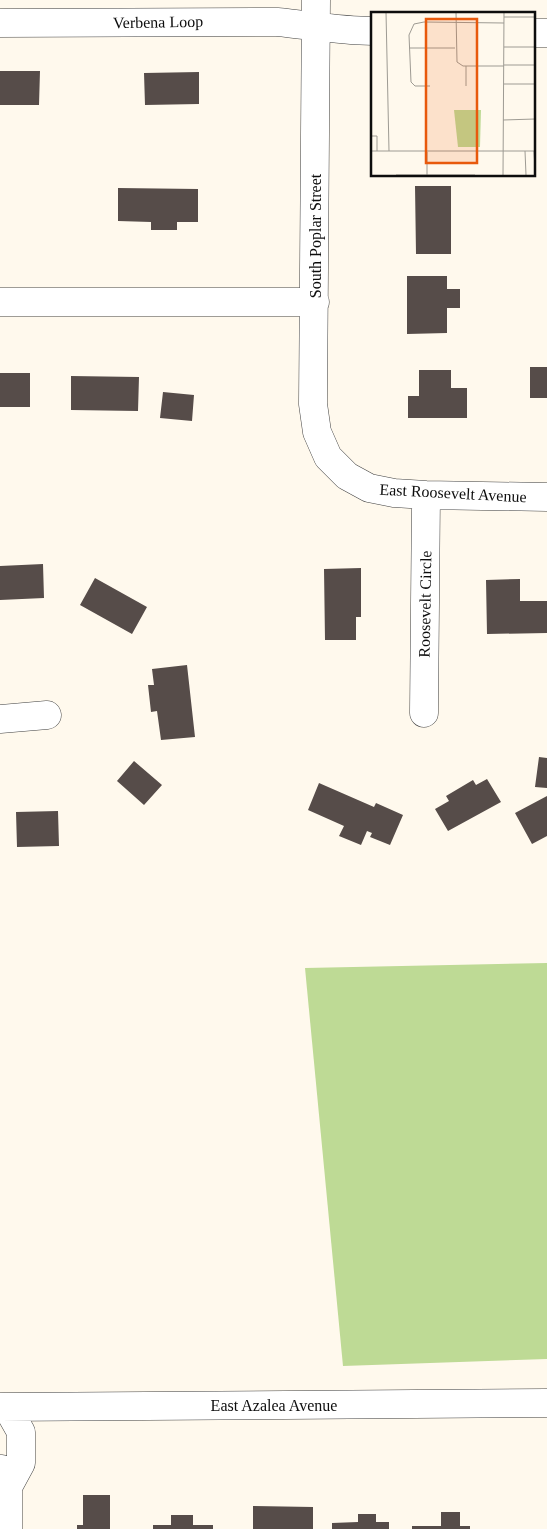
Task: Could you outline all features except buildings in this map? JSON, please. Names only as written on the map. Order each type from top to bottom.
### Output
[{"type":"street","name":"Verbena Loop","points":[[0,23],[277,22],[316,13],[348,31],[371,31]]},
{"type":"street","name":"South Poplar Street","points":[[316,13],[313,404],[317,432],[328,457],[337,466]]},
{"type":"street","points":[[534,33],[547,33]]},
{"type":"street","points":[[0,302],[315,302]]},
{"type":"street","name":"East Roosevelt Avenue","points":[[337,466],[348,476],[369,488],[394,493],[547,496]]},
{"type":"street","name":"Roosevelt Circle","points":[[424,713],[426,494]]},
{"type":"street","points":[[0,719],[47,715]]},
{"type":"street","name":"East Azalea Avenue","points":[[2,1414],[547,1403]]},
{"type":"street","points":[[2,1414],[21,1432],[21,1463],[4,1476],[8,1529]]},
{"type":"green space","points":[[547,963],[547,1359],[343,1366],[305,968]]}]
